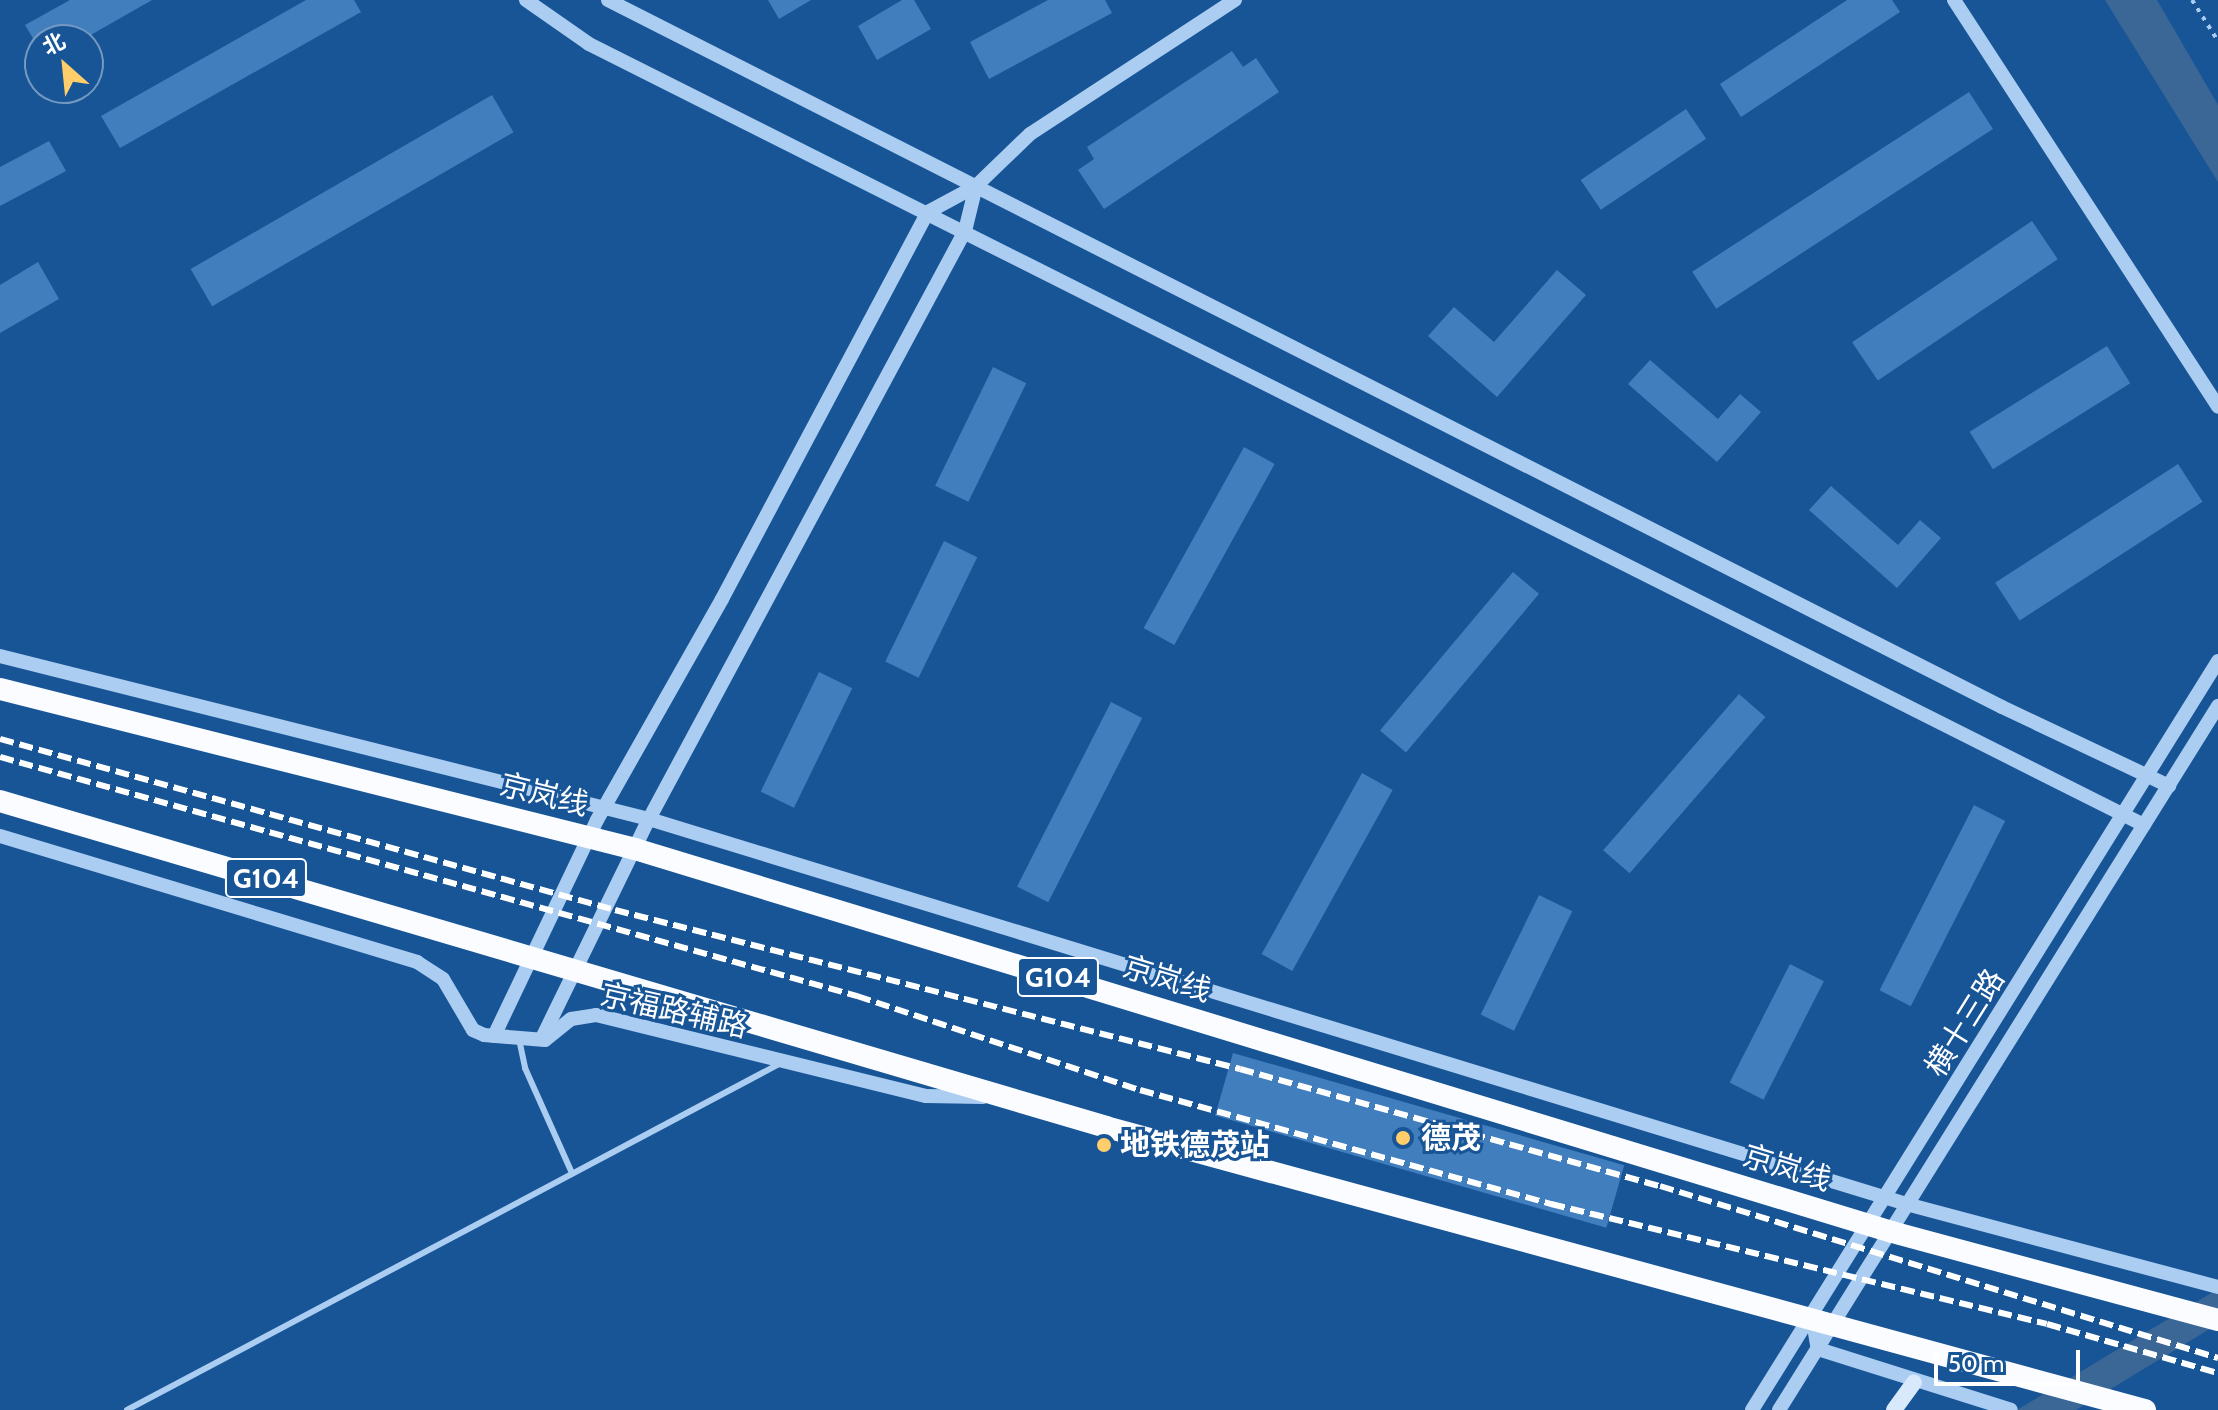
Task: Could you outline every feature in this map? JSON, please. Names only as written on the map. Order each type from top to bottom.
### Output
[{"type":"highway","name":"京岚线","points":[[0,689],[635,849],[1892,1232],[2218,1320]]},
{"type":"highway","name":"G104","points":[[0,801],[578,967],[1010,1098],[2145,1410]]},
{"type":"main road","points":[[1894,1410],[1914,1382]]},
{"type":"street","points":[[526,0],[589,44],[2144,825]]},
{"type":"street","points":[[608,0],[2002,707],[2169,786]]},
{"type":"street","points":[[494,1036],[604,806],[722,599],[928,212],[976,186],[1030,134],[1235,0]]},
{"type":"street","points":[[1954,0],[2218,407]]},
{"type":"street","points":[[0,836],[417,962],[443,979],[473,1030],[494,1036],[540,1041],[649,819],[965,231],[976,186]]},
{"type":"street","points":[[0,656],[604,806],[1910,1205],[2218,1287]]},
{"type":"street","name":"横十三路","points":[[1752,1410],[2125,816],[2146,774],[2218,661]]},
{"type":"street","name":"横十三路","points":[[1779,1410],[1837,1323],[2218,706]]},
{"type":"street","name":"京福路辅路","points":[[540,1041],[568,1021],[592,1014],[781,1063],[926,1096],[1010,1098]]},
{"type":"street","points":[[1812,1316],[1818,1349],[1914,1382],[2011,1410]]},
{"type":"lane","points":[[519,1039],[525,1068],[572,1173]]},
{"type":"lane","points":[[127,1410],[781,1063]]},
{"type":"path","points":[[2192,0],[2218,41]]},
{"type":"water","points":[[2105,0],[2157,0],[2218,105],[2218,182]]},
{"type":"water","points":[[2218,1289],[2218,1324],[2076,1410],[2017,1410]]},
{"type":"building","points":[[70,0],[152,0],[104,27],[104,24],[27,24]]},
{"type":"building","points":[[306,0],[354,0],[361,12],[120,148],[101,116]]},
{"type":"building","points":[[768,0],[811,0],[779,19]]},
{"type":"building","points":[[902,0],[914,0],[931,29],[877,60],[858,26]]},
{"type":"building","points":[[1048,0],[1105,0],[1112,13],[989,79],[970,42]]},
{"type":"building","points":[[1847,0],[1892,0],[1900,12],[1741,117],[1720,84]]},
{"type":"building","points":[[1232,51],[1243,67],[1256,58],[1279,92],[1104,209],[1078,170],[1094,159],[1087,147]]},
{"type":"building","points":[[1969,92],[1993,129],[1716,309],[1692,272]]},
{"type":"building","points":[[492,95],[514,132],[212,306],[191,269]]},
{"type":"building","points":[[1686,109],[1706,139],[1601,210],[1581,180]]},
{"type":"building","points":[[49,141],[66,171],[0,206],[0,167]]},
{"type":"building","points":[[2032,221],[2058,259],[1878,380],[1852,342]]},
{"type":"building","points":[[38,262],[59,299],[0,333],[0,285]]},
{"type":"building","points":[[1557,270],[1586,295],[1497,397],[1428,336],[1454,307],[1494,342]]},
{"type":"building","points":[[2107,346],[2130,383],[1993,469],[1970,432]]},
{"type":"building","points":[[1650,360],[1718,419],[1740,394],[1761,412],[1717,462],[1628,384]]},
{"type":"building","points":[[993,367],[1026,383],[968,502],[935,486]]},
{"type":"building","points":[[1244,447],[1275,464],[1174,645],[1144,628]]},
{"type":"building","points":[[2178,464],[2203,502],[2020,620],[1995,583]]},
{"type":"building","points":[[1831,486],[1898,545],[1920,520],[1941,538],[1897,588],[1809,510]]},
{"type":"building","points":[[944,541],[977,557],[919,678],[885,661]]},
{"type":"building","points":[[1513,572],[1539,594],[1406,752],[1380,731]]},
{"type":"building","points":[[819,672],[852,688],[794,808],[761,792]]},
{"type":"building","points":[[1739,694],[1765,717],[1630,873],[1603,850]]},
{"type":"building","points":[[1111,702],[1142,718],[1048,902],[1017,886]]},
{"type":"building","points":[[1362,773],[1393,790],[1292,971],[1262,954]]},
{"type":"building","points":[[1974,805],[2005,821],[1911,1006],[1880,990]]},
{"type":"building","points":[[1539,895],[1572,911],[1514,1031],[1481,1015]]},
{"type":"building","points":[[1790,964],[1824,981],[1763,1100],[1730,1083]]},
{"type":"building","name":"德茂","points":[[1233,1053],[1624,1165],[1606,1228],[1215,1115]]},
{"type":"railway","points":[[0,739],[615,910],[1240,1069],[1660,1186],[2218,1358]]},
{"type":"railway","points":[[0,757],[857,996],[1140,1090],[1551,1204],[2047,1324],[2218,1373]]},
{"type":"place","name":"德茂","points":[[1403,1138]]},
{"type":"place","name":"地铁德茂站","points":[[1104,1145]]}]
